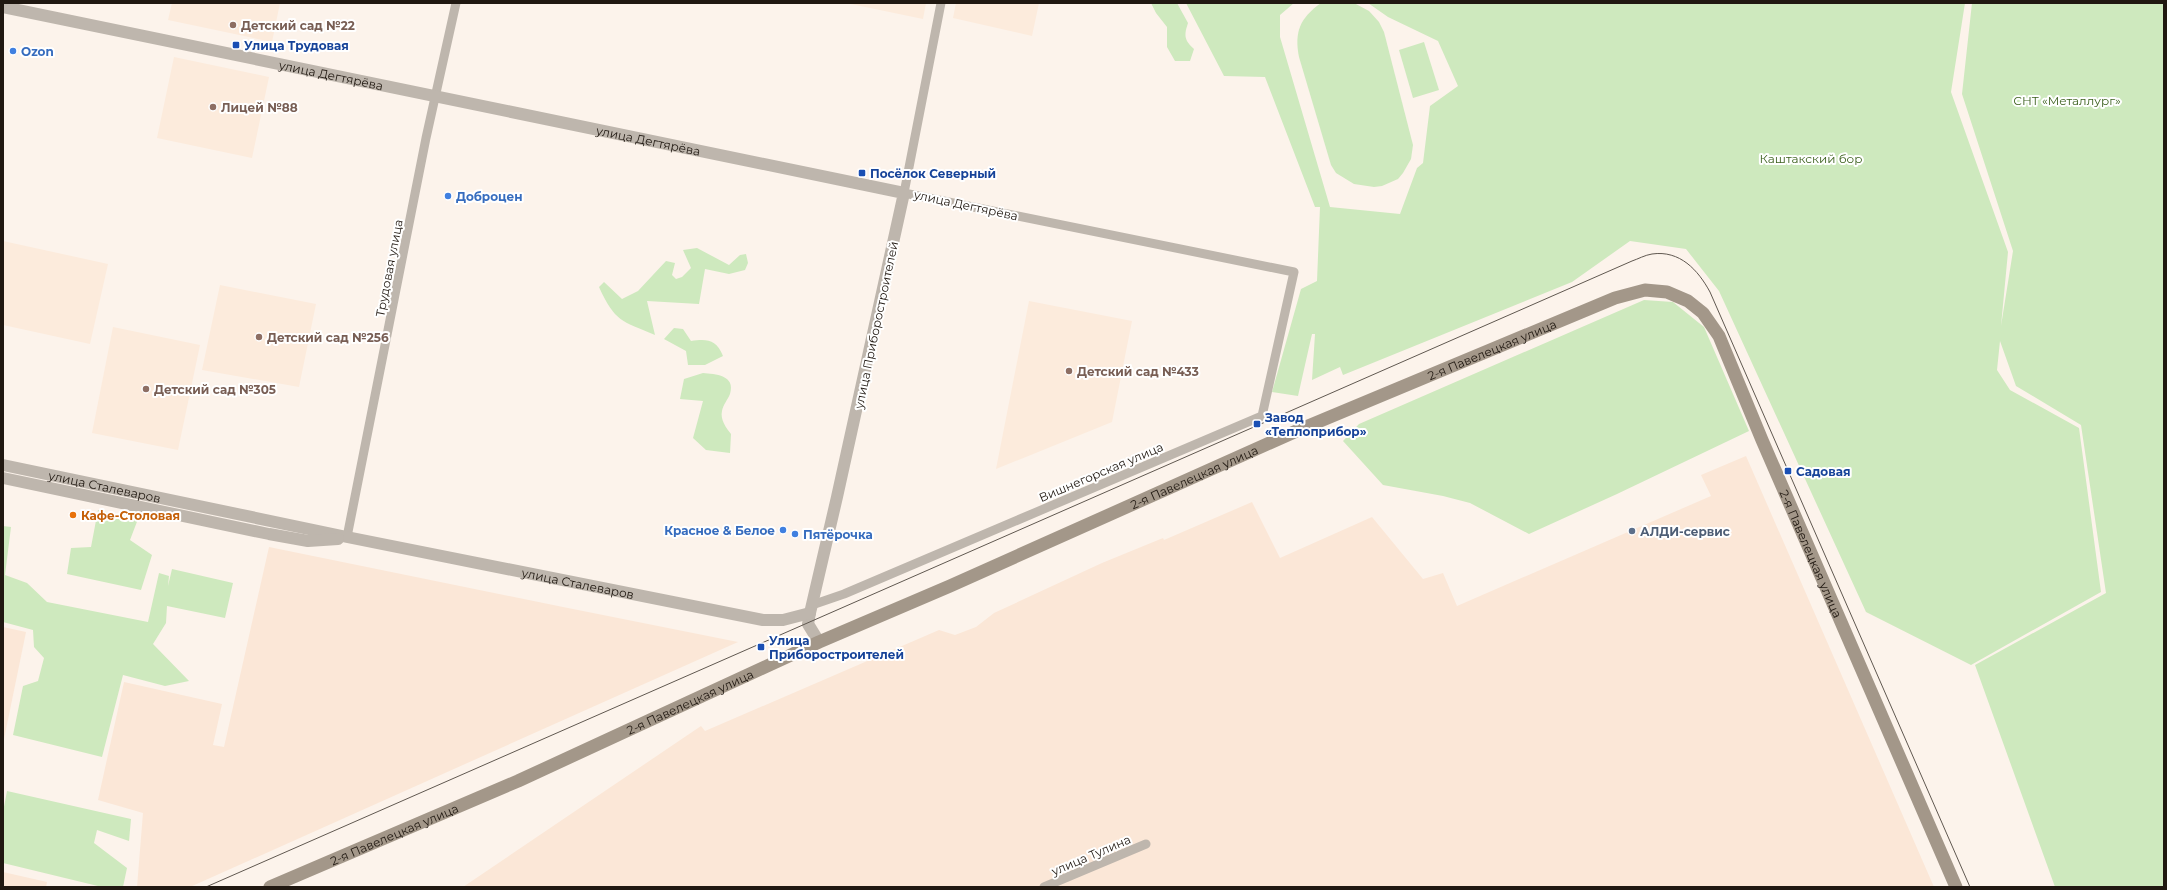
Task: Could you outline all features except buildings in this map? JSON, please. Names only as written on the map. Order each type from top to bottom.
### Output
[{"type":"main road","name":"2-я Павелецкая улица","points":[[270,887],[518,781],[819,642],[943,589],[1301,429],[1608,301],[1645,290],[1667,292],[1688,301],[1703,313],[1719,336],[1762,440],[1956,887]]},
{"type":"street","name":"Трудовая улица","points":[[347,537],[435,96],[456,3]]},
{"type":"street","name":"улица Приборостроителей","points":[[819,642],[808,624],[904,193],[942,3]]},
{"type":"street","name":"улица Дегтярёва","points":[[3,7],[1294,272]]},
{"type":"street","name":"Вишнегорская улица","points":[[811,609],[1262,416],[1294,272]]},
{"type":"street","name":"улица Сталеваров","points":[[3,465],[347,537],[763,620],[783,620],[811,609]]},
{"type":"street","name":"улица Сталеваров","points":[[3,478],[300,539],[328,541],[347,537]]},
{"type":"street","name":"улица Тулина","points":[[1044,887],[1146,844]]},
{"type":"shaded area","name":"Детский сад №22","points":[[172,3],[280,3],[272,42],[168,20]]},
{"type":"shaded area","points":[[846,3],[926,3],[923,19]]},
{"type":"shaded area","points":[[956,3],[1039,3],[1032,36],[953,18]]},
{"type":"shaded area","name":"Лицей №88","points":[[174,57],[269,77],[252,158],[157,138]]},
{"type":"shaded area","points":[[3,241],[108,264],[90,344],[3,325]]},
{"type":"shaded area","name":"Детский сад №256","points":[[220,285],[316,304],[299,387],[202,370]]},
{"type":"shaded area","name":"Детский сад №433","points":[[1029,301],[1132,321],[1112,422],[996,469]]},
{"type":"shaded area","name":"Детский сад №305","points":[[113,327],[200,345],[178,450],[92,433]]},
{"type":"shaded area","points":[[1746,456],[1934,887],[463,887],[701,726],[705,731],[939,630],[955,635],[976,627],[994,613],[1102,563],[1163,538],[1164,540],[1252,502],[1280,558],[1372,517],[1423,579],[1443,573],[1457,606],[1711,496],[1701,475]]},
{"type":"shaded area","points":[[269,547],[738,642],[190,887],[137,887],[143,813],[98,800],[124,682],[222,704],[213,745],[224,747]]},
{"type":"shaded area","points":[[3,627],[26,632],[3,744]]},
{"type":"shaded area","points":[[3,872],[47,882],[46,887],[3,887]]},
{"type":"green space","points":[[1151,3],[1177,3],[1188,23],[1186,37],[1188,43],[1194,49],[1190,61],[1175,61],[1167,47],[1167,27],[1156,13]]},
{"type":"green space","name":"Каштакский бор","points":[[1186,3],[1294,3],[1280,15],[1280,37],[1330,207],[1400,214],[1417,168],[1423,163],[1430,106],[1458,86],[1438,41],[1388,17],[1368,3],[1965,3],[1951,92],[2008,252],[2001,326],[2013,251],[1962,94],[1972,3],[2164,3],[2164,887],[2055,887],[1975,665],[2106,593],[2081,425],[2016,386],[2000,341],[1997,370],[2010,390],[2079,428],[2101,592],[1971,665],[1866,612],[1719,291],[1686,249],[1630,241],[1572,282],[1343,375],[1340,367],[1312,380],[1315,334],[1312,334],[1298,396],[1272,392],[1301,289],[1317,281],[1320,207],[1315,207],[1265,77],[1224,76]]},
{"type":"green space","points":[[1321,3],[1354,3],[1369,11],[1379,22],[1384,32],[1413,145],[1411,159],[1403,173],[1398,179],[1382,186],[1374,187],[1354,184],[1336,173],[1331,165],[1299,57],[1297,40],[1303,20]]},
{"type":"green space","points":[[1424,42],[1439,90],[1413,98],[1399,50]]},
{"type":"green space","points":[[697,248],[729,265],[740,255],[746,254],[748,263],[745,270],[729,274],[705,269],[699,304],[647,301],[655,335],[627,323],[615,314],[599,287],[604,282],[622,299],[638,291],[666,261],[675,263],[672,275],[676,279],[682,277],[691,268],[683,250]]},
{"type":"green space","points":[[1644,300],[1673,302],[1704,327],[1749,431],[1529,534],[1470,503],[1443,496],[1383,485],[1343,441],[1359,424]]},
{"type":"green space","points":[[674,328],[683,329],[691,341],[706,340],[714,343],[723,356],[705,365],[688,365],[686,351],[664,339]]},
{"type":"green space","points":[[703,373],[718,375],[727,379],[730,383],[730,394],[723,407],[722,417],[731,434],[730,453],[706,450],[693,438],[703,401],[680,399],[684,379]]},
{"type":"green space","points":[[98,510],[138,519],[130,540],[152,555],[141,590],[67,574],[71,548],[91,547]]},
{"type":"green space","points":[[3,526],[11,527],[5,575],[27,583],[47,602],[148,622],[159,573],[169,576],[168,586],[172,569],[233,583],[225,618],[167,606],[166,623],[153,644],[189,681],[165,686],[123,675],[102,757],[13,735],[23,686],[38,681],[44,658],[34,647],[33,630],[3,622]]},
{"type":"green space","points":[[7,791],[131,819],[129,841],[97,830],[94,843],[127,868],[123,887],[102,887],[3,863],[3,812]]},
{"type":"tram line","points":[[206,887],[1632,261],[1652,254],[1671,255],[1687,263],[1700,276],[1710,292],[1970,887]]},
{"type":"place","name":"Детский сад №22","points":[[233,25]]},
{"type":"place","name":"Улица Трудовая","points":[[236,45]]},
{"type":"place","name":"Ozon","points":[[13,51]]},
{"type":"place","name":"Лицей №88","points":[[213,107]]},
{"type":"place","name":"Посёлок Северный","points":[[862,173]]},
{"type":"place","name":"Доброцен","points":[[448,196]]},
{"type":"place","name":"Детский сад №256","points":[[259,337]]},
{"type":"place","name":"Детский сад №433","points":[[1069,371]]},
{"type":"place","name":"Детский сад №305","points":[[146,389]]},
{"type":"place","name":"Завод «Теплоприбор»","points":[[1257,424]]},
{"type":"place","name":"Садовая","points":[[1788,471]]},
{"type":"place","name":"Кафе-Столовая","points":[[73,515]]},
{"type":"place","name":"Красное & Белое","points":[[783,530]]},
{"type":"place","name":"АЛДИ-сервис","points":[[1632,531]]},
{"type":"place","name":"Пятёрочка","points":[[795,534]]},
{"type":"place","name":"Улица Приборостроителей","points":[[761,647]]},
{"type":"park label","name":"СНТ «Металлург»","points":[[2067,100]]}]
